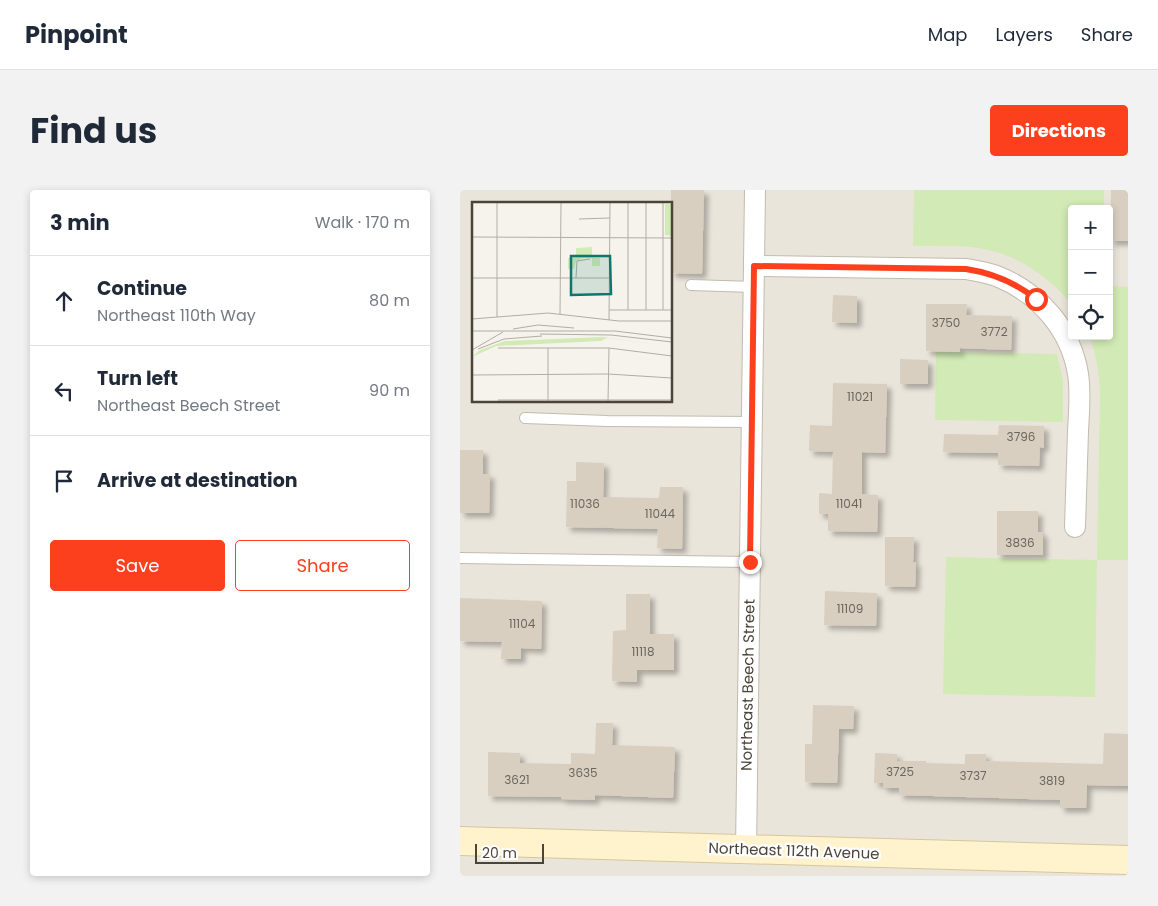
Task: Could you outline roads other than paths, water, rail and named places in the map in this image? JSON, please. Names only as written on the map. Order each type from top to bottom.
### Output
[{"type":"street","name":"Northeast Beech Street","points":[[746,850],[755,190]]},
{"type":"street","points":[[754,266],[966,269],[998,276],[1018,286],[1036,299],[1051,314],[1063,332],[1078,374],[1075,526]]},
{"type":"street","name":"Northeast 112th Avenue","points":[[460,841],[1128,860]]},
{"type":"lane","points":[[692,285],[754,287]]},
{"type":"lane","points":[[525,418],[607,421],[752,422]]},
{"type":"lane","points":[[460,558],[750,562]]}]
